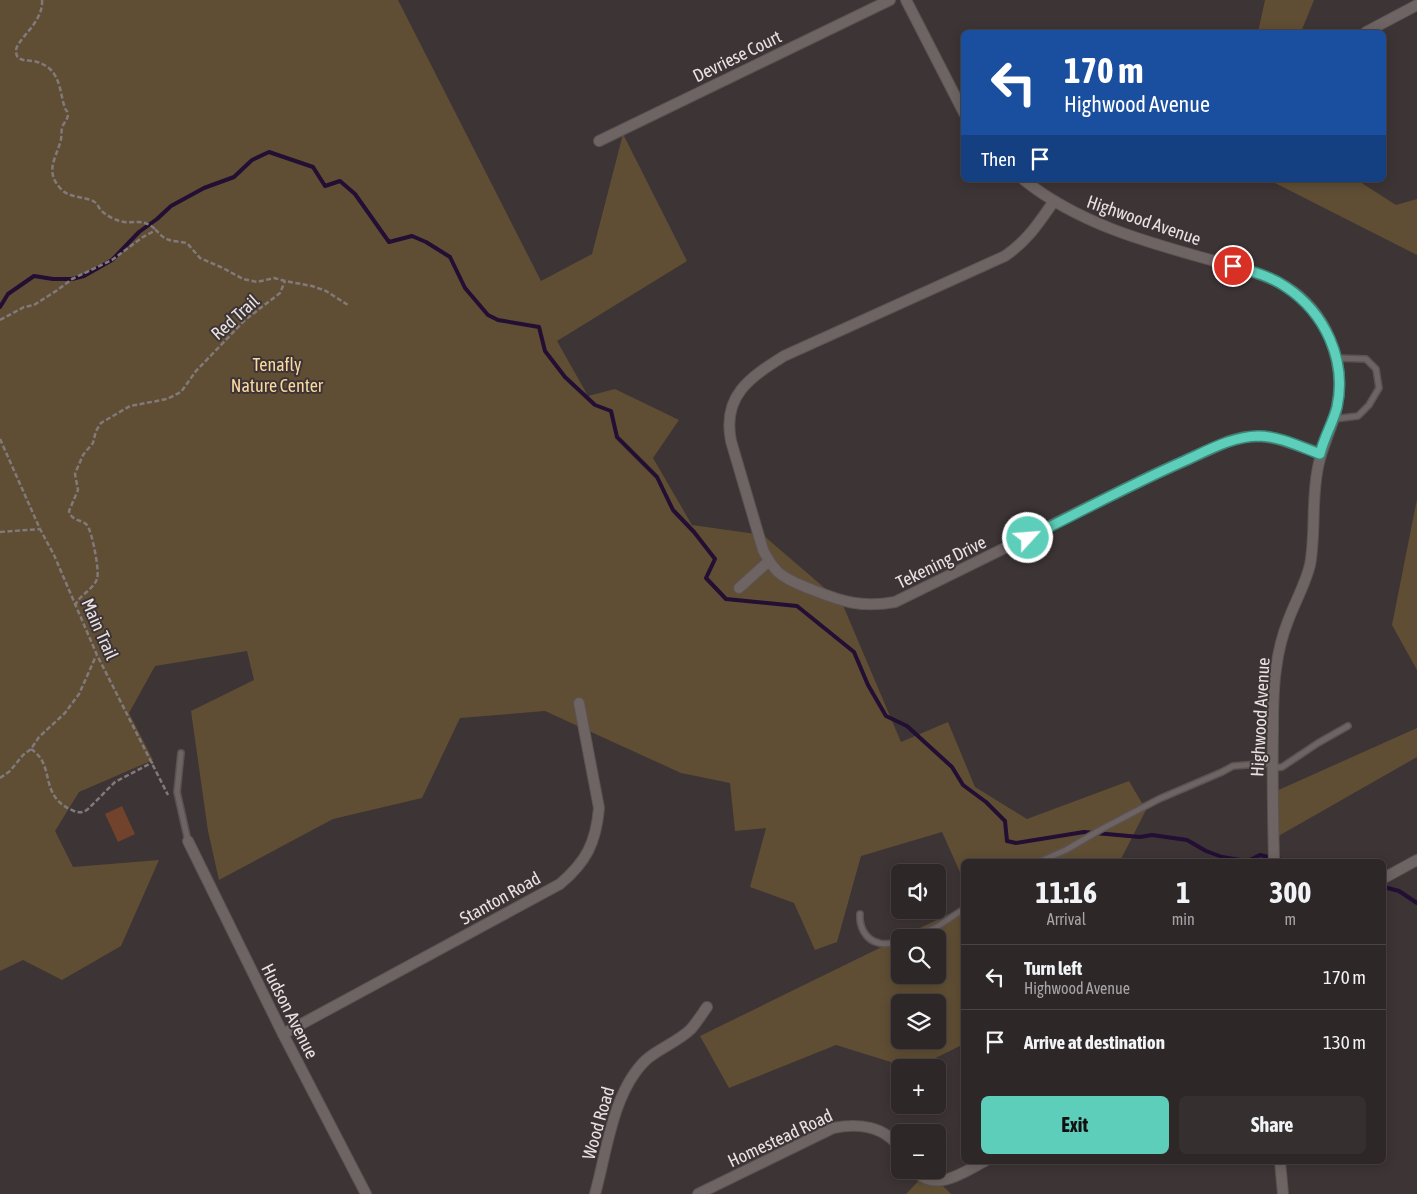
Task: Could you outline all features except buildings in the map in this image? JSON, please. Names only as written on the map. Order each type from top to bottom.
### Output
[{"type":"street","name":"Devriese Court","points":[[599,140],[890,0]]},
{"type":"street","points":[[906,0],[961,107]]},
{"type":"street","points":[[1370,30],[1417,5]]},
{"type":"street","name":"Highwood Avenue","points":[[1027,182],[1080,216],[1105,227],[1263,275],[1285,286],[1301,298],[1315,313],[1325,328],[1333,346],[1339,388],[1333,419],[1320,454],[1315,481],[1310,566],[1303,588],[1288,622],[1276,670],[1272,766],[1274,859]]},
{"type":"street","name":"Tekening Drive","points":[[1054,201],[1032,234],[1020,246],[1005,256],[784,356],[764,369],[738,393],[732,404],[728,429],[763,550],[769,561],[779,572],[792,582],[841,601],[868,605],[896,602],[1153,475],[1229,441],[1244,437],[1260,436],[1278,439],[1320,454]]},
{"type":"street","points":[[739,588],[769,561]]},
{"type":"street","name":"Stanton Road","points":[[283,1034],[560,884],[574,872],[586,857],[592,843],[598,825],[599,808],[579,703]]},
{"type":"street","name":"Hudson Avenue","points":[[188,841],[283,1034],[366,1194]]},
{"type":"street","points":[[1386,877],[1417,860]]},
{"type":"street","name":"Wood Road","points":[[595,1194],[618,1104],[625,1087],[634,1072],[647,1059],[691,1030],[707,1007]]},
{"type":"street","name":"Homestead Road","points":[[698,1194],[840,1126],[861,1125],[875,1129],[891,1139]]},
{"type":"street","points":[[926,1179],[948,1180],[979,1164]]},
{"type":"street","points":[[1280,1164],[1283,1194]]},
{"type":"lane","points":[[1333,419],[1358,416],[1369,405],[1379,388],[1376,369],[1366,359],[1336,358]]},
{"type":"lane","points":[[1046,859],[1159,800],[1233,766],[1282,767],[1348,726]]},
{"type":"lane","points":[[181,754],[177,792],[188,841]]},
{"type":"lane","points":[[933,929],[961,911]]},
{"type":"lane","points":[[860,914],[860,922],[864,932],[879,944],[891,943]]},
{"type":"path","name":"Red Trail","points":[[42,0],[41,11],[32,29],[18,42],[15,50],[17,57],[23,61],[35,61],[48,68],[56,76],[60,85],[68,116],[62,129],[61,141],[52,162],[53,171],[61,188],[69,194],[94,202],[103,212],[118,220],[148,223],[163,239],[172,242],[188,243],[200,258],[223,268],[237,277],[256,282],[274,278],[285,281],[280,292],[245,320],[196,371],[181,392],[167,399],[130,406],[107,418],[98,426],[92,443],[76,468],[75,474],[78,490],[69,511],[72,518],[87,525],[99,572],[97,581],[77,600],[75,606]]},
{"type":"path","points":[[0,320],[34,305],[72,279],[112,260],[143,236],[156,230]]},
{"type":"path","points":[[285,281],[312,286],[326,291],[348,305]]},
{"type":"path","name":"Main Trail","points":[[0,439],[40,529],[54,555],[97,655],[172,802]]},
{"type":"path","points":[[0,532],[40,529]]},
{"type":"path","points":[[0,778],[32,749],[39,737],[65,713],[79,694],[97,655]]},
{"type":"path","points":[[32,749],[42,758],[50,789],[56,800],[66,808],[78,813],[88,809],[114,782],[153,762]]},
{"type":"green space","name":"Tenafly Nature Center","points":[[0,0],[398,0],[541,281],[592,254],[623,134],[687,261],[557,341],[588,396],[615,389],[679,420],[653,458],[692,525],[763,535],[842,603],[901,742],[948,722],[975,787],[1027,819],[1129,781],[1146,810],[1121,859],[961,859],[961,874],[942,832],[861,856],[837,942],[815,950],[794,903],[750,887],[766,828],[735,831],[730,783],[681,773],[545,711],[460,718],[422,798],[333,819],[219,880],[208,831],[191,711],[254,680],[247,651],[155,666],[129,713],[153,760],[79,792],[55,831],[73,867],[159,860],[121,946],[62,980],[23,960],[0,971]]},
{"type":"green space","points":[[1265,0],[1314,0],[1302,30],[1258,30]]},
{"type":"green space","points":[[1273,182],[1360,182],[1396,205],[1417,199],[1417,255]]},
{"type":"green space","points":[[1417,499],[1417,670],[1392,625]]},
{"type":"green space","points":[[1417,728],[1417,757],[1275,838],[1274,792]]},
{"type":"green space","points":[[961,908],[961,1045],[933,1059],[891,1059],[891,1062],[836,1045],[729,1088],[700,1036],[891,942],[891,984],[946,984],[946,929],[918,929],[939,919],[946,919],[946,916]]},
{"type":"green space","points":[[920,1179],[936,1179],[951,1194],[906,1194]]},
{"type":"waterway","points":[[0,307],[8,294],[34,276],[72,279],[84,276],[112,260],[139,232],[171,206],[204,188],[234,177],[252,160],[269,152],[313,167],[325,186],[340,181],[355,194],[389,242],[412,236],[426,242],[450,257],[465,288],[488,315],[498,320],[539,327],[545,351],[565,377],[595,405],[611,411],[617,437],[657,477],[673,510],[694,532],[715,559],[706,578],[726,599],[797,606],[854,652],[868,685],[886,716],[907,726],[952,767],[963,785],[986,802],[1005,821],[1007,841],[1016,843],[1084,832],[1140,837],[1152,835],[1187,840],[1206,851],[1234,859]]},
{"type":"waterway","points":[[1252,859],[1260,855],[1277,859]]},
{"type":"waterway","points":[[1386,888],[1399,891],[1417,903]]},
{"type":"route","points":[[1028,538],[1153,475],[1229,441],[1244,437],[1260,436],[1278,439],[1320,454],[1337,406],[1339,388],[1338,366],[1333,346],[1325,328],[1315,313],[1301,298],[1285,286],[1269,277],[1233,266]]}]
